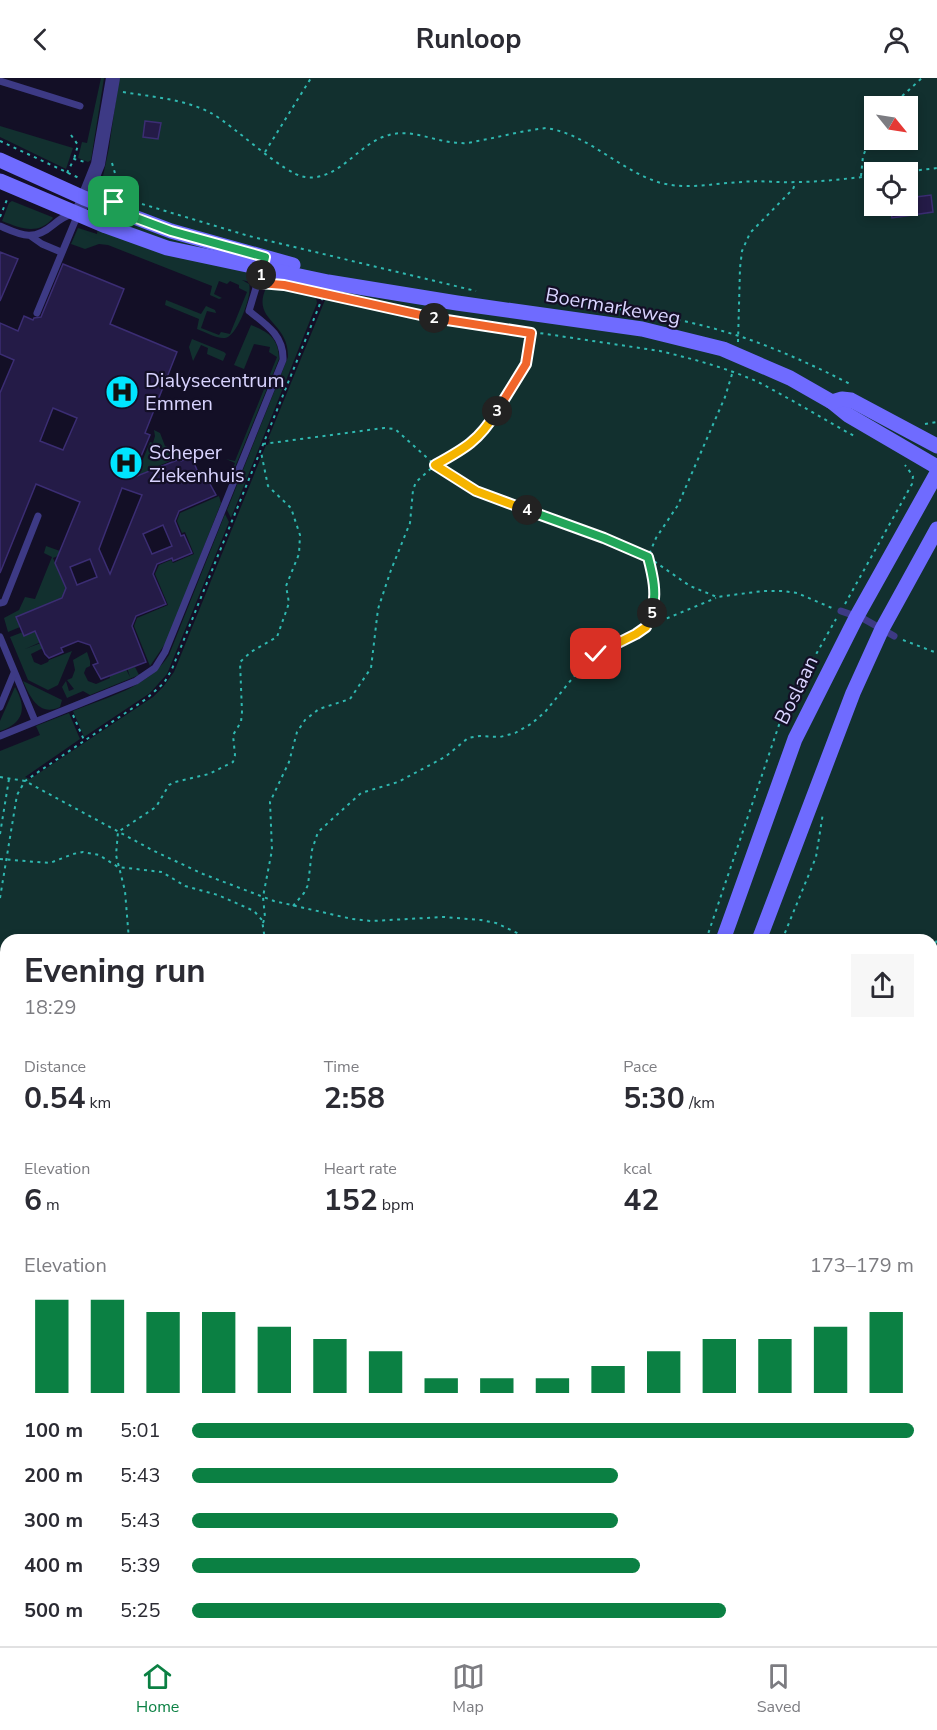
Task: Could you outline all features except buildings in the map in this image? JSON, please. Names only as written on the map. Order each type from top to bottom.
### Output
[{"type":"street","points":[[78,214],[98,164],[112,84]]},
{"type":"street","name":"Boermarkeweg","points":[[0,160],[84,198],[171,231],[328,282],[642,329],[723,349],[790,378],[832,402],[848,416],[937,467]]},
{"type":"street","name":"Boermarkeweg","points":[[0,181],[167,248],[264,263]]},
{"type":"street","name":"Boermarkeweg","points":[[832,402],[842,399],[851,400],[937,446]]},
{"type":"street","name":"Boslaan","points":[[725,934],[795,739],[857,616],[937,473]]},
{"type":"street","points":[[761,934],[854,693],[888,632],[937,529]]},
{"type":"lane","points":[[0,81],[80,106]]},
{"type":"lane","points":[[32,237],[46,231],[60,219],[78,214]]},
{"type":"lane","points":[[37,313],[78,214]]},
{"type":"lane","points":[[0,226],[32,237],[61,252]]},
{"type":"lane","points":[[0,736],[147,675],[156,668],[165,652],[283,360],[283,350],[274,331],[249,311],[264,263]]},
{"type":"lane","points":[[0,603],[4,602],[39,516]]},
{"type":"lane","points":[[841,611],[857,616],[888,632]]},
{"type":"lane","points":[[0,638],[35,721]]},
{"type":"lane","points":[[0,707],[15,673]]},
{"type":"path","points":[[265,152],[310,78]]},
{"type":"path","points":[[902,96],[922,78]]},
{"type":"path","points":[[112,84],[194,106],[221,119],[298,176],[314,178],[341,166],[374,141],[391,134],[414,135],[464,144],[546,128],[557,129],[575,137],[643,176],[662,183],[693,187],[741,182],[796,182],[864,177]]},
{"type":"path","points":[[0,141],[67,173],[78,145],[71,135]]},
{"type":"path","points":[[861,177],[862,156],[865,150]]},
{"type":"path","points":[[112,209],[119,187],[112,163],[113,155]]},
{"type":"path","points":[[74,159],[98,164]]},
{"type":"path","points":[[918,170],[937,168]]},
{"type":"path","points":[[738,336],[740,267],[745,242],[750,233],[793,189],[796,182]]},
{"type":"path","points":[[0,193],[8,197],[0,217]]},
{"type":"path","points":[[357,301],[411,314],[660,351],[733,372],[758,382],[861,440]]},
{"type":"path","points":[[264,934],[263,897],[272,850],[270,802],[290,762],[297,732],[305,720],[319,709],[350,699],[371,668],[378,609],[410,523],[413,490],[416,482],[435,465],[467,447],[480,436],[526,364],[531,333]]},
{"type":"path","points":[[646,627],[655,602],[654,582],[648,557],[656,538],[678,505],[733,372]]},
{"type":"path","points":[[263,444],[389,428],[402,435],[435,465],[476,491],[604,538],[648,557],[690,586],[717,597]]},
{"type":"path","points":[[129,934],[125,891],[118,867],[116,842],[118,832],[156,807],[169,785],[209,774],[232,762],[235,755],[233,735],[241,722],[242,712],[240,662],[251,652],[277,638],[289,603],[286,586],[300,554],[300,535],[291,508],[268,486],[260,452]]},
{"type":"path","points":[[293,906],[308,885],[312,850],[318,832],[361,793],[398,782],[445,757],[468,738],[500,737],[515,733],[531,724],[545,712],[585,663],[596,654],[646,627],[717,597],[763,591],[797,593],[841,611]]},
{"type":"path","points":[[888,632],[937,653]]},
{"type":"path","points":[[69,707],[84,740]]},
{"type":"path","points":[[0,777],[25,781],[118,832],[203,874],[263,897],[352,919],[371,921],[424,917],[481,920],[495,922],[520,934]]},
{"type":"path","points":[[0,834],[9,779]]},
{"type":"path","points":[[0,898],[17,795],[25,781]]},
{"type":"path","points":[[784,934],[816,857],[824,809]]},
{"type":"path","points":[[0,859],[50,863],[83,852],[99,855],[118,867],[162,872],[185,886],[218,895],[254,911],[263,923]]},
{"type":"green space","points":[[101,78],[104,78],[91,160],[88,162],[78,158],[82,142],[87,143]]},
{"type":"green space","points":[[119,78],[937,78],[937,934],[0,934],[0,751],[40,735],[36,726],[69,713],[80,739],[25,777],[30,779],[153,697],[174,672],[325,300],[316,298],[317,303],[231,518],[227,510],[288,357],[287,345],[283,336],[263,308],[266,288],[273,287],[242,280],[249,284],[249,297],[239,323],[230,336],[218,337],[197,329],[199,319],[165,305],[166,300],[201,314],[206,306],[215,310],[216,313],[207,311],[201,328],[219,335],[221,332],[230,334],[247,292],[230,281],[227,284],[219,281],[214,294],[222,298],[219,299],[210,295],[212,286],[108,245],[99,244],[85,249],[71,244],[78,228],[97,234],[104,184],[103,176]]},
{"type":"green space","points":[[0,126],[73,148],[66,169],[0,137]]},
{"type":"green space","points":[[12,201],[53,218],[47,224],[35,229],[22,228],[2,221]]},
{"type":"green space","points":[[251,325],[272,337],[279,352],[279,359],[231,477],[229,477],[235,463],[226,459],[235,461],[277,357],[269,352],[270,347],[254,344],[244,369],[234,365]]},
{"type":"green space","points":[[192,339],[224,352],[226,354],[223,361],[207,354],[208,348],[201,345],[193,361],[189,347]]},
{"type":"green space","points":[[154,430],[160,433],[165,446],[176,450],[179,457],[154,468],[180,459],[155,469],[148,477],[146,472],[139,475],[135,485],[121,461],[139,469],[150,442],[153,443]]},
{"type":"green space","points":[[219,496],[221,503],[167,641],[150,666],[134,626],[137,618],[168,605],[155,574],[159,565],[171,560],[173,563],[194,554],[185,532],[182,533],[177,521],[180,513]]},
{"type":"green space","points":[[225,514],[229,522],[167,674],[150,693],[84,737],[73,711],[138,684],[150,676],[169,655]]},
{"type":"green space","points":[[46,546],[60,551],[58,556],[53,558],[66,589],[63,598],[20,627],[8,632],[4,618],[19,610],[25,597],[35,599],[52,557],[44,553]]},
{"type":"green space","points":[[38,630],[43,641],[25,649],[41,643],[44,650],[41,649],[31,654],[34,662],[41,665],[72,651],[58,685],[48,690],[28,680],[10,637],[23,632],[24,636]]},
{"type":"green space","points":[[87,652],[90,666],[84,673],[88,681],[96,684],[110,678],[125,667],[130,677],[126,664],[128,669],[135,667],[139,675],[90,695],[83,691],[67,698],[62,687],[66,681],[69,691],[74,689],[67,680],[72,678],[75,670],[73,660]]},
{"type":"green space","points":[[23,681],[62,700],[60,707],[46,709],[36,704]]},
{"type":"green space","points":[[15,687],[21,702],[21,714],[14,724],[0,731],[0,721]]},
{"type":"place","name":"Dialysecentrum Emmen","points":[[122,392]]},
{"type":"place","name":"Scheper Ziekenhuis","points":[[126,463]]},
{"type":"route","points":[[114,202],[112,209],[171,231],[265,257],[260,283],[284,285],[411,314],[531,333],[530,351],[526,364],[490,423],[467,447],[435,465],[476,491],[604,538],[648,557],[654,582],[655,602],[646,627],[596,654]]}]
